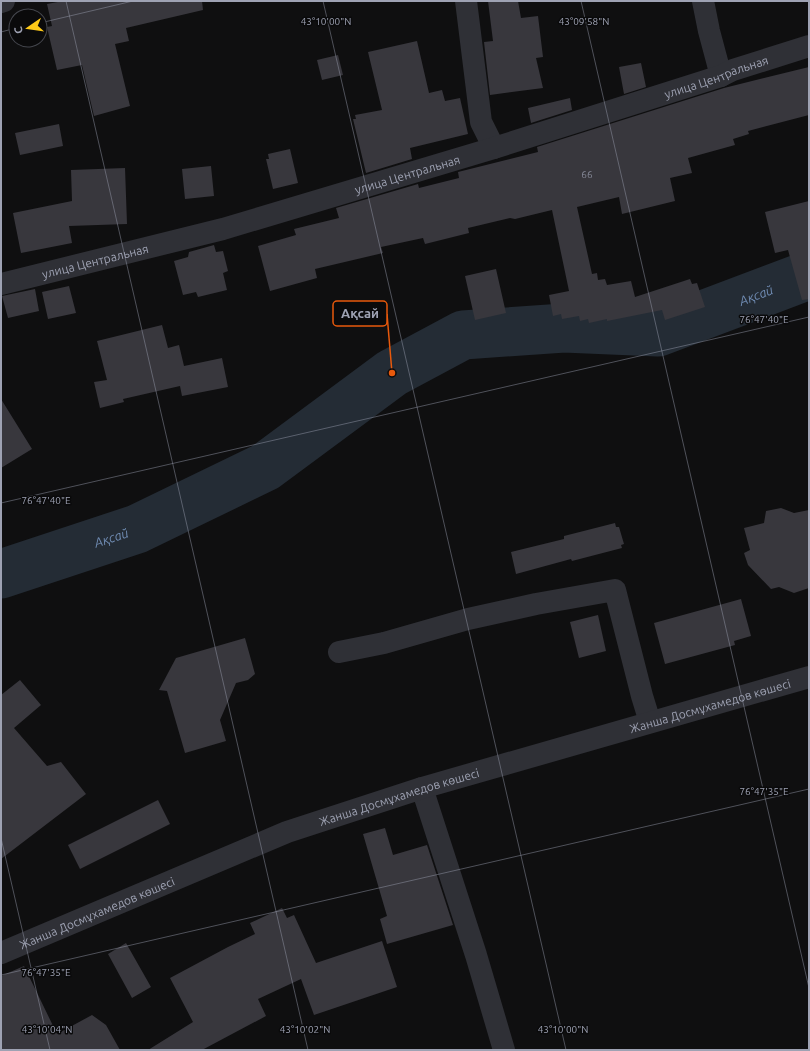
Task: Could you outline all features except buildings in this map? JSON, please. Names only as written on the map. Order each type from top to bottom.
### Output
[{"type":"street","points":[[466,1],[481,122],[494,148]]},
{"type":"street","points":[[703,1],[721,76]]},
{"type":"street","name":"улица Центральная","points":[[1,284],[223,229],[494,148],[721,76],[732,70],[809,46]]},
{"type":"street","points":[[339,652],[384,643],[468,619],[536,604],[615,590],[650,722]]},
{"type":"street","name":"Жанша Досмұхамедов көшесі","points":[[1,953],[287,832],[422,788],[809,677]]},
{"type":"street","points":[[422,788],[476,955],[504,1050]]},
{"type":"waterway","name":"Ақсай","points":[[1,574],[137,529],[265,467],[392,373],[463,335],[564,328],[658,332],[809,275]]},
{"type":"place","name":"Ақсай","points":[[392,373]]}]
